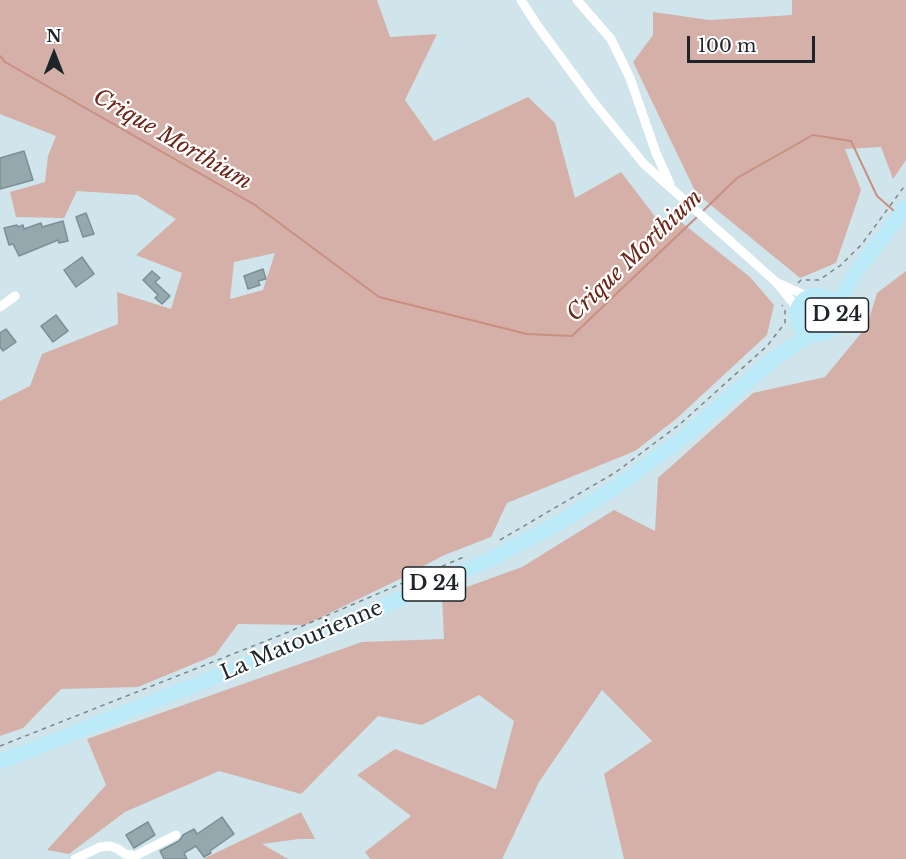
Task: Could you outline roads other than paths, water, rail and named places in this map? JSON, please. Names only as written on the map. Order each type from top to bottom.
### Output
[{"type":"main road","name":"D 24","points":[[852,277],[816,297],[799,316],[802,327],[811,334],[818,335],[829,331],[837,321],[836,309],[852,277],[903,200]]},
{"type":"main road","name":"D 24","points":[[816,297],[828,299],[836,309]]},
{"type":"main road","name":"La Matourienne","points":[[777,356],[799,316]]},
{"type":"main road","name":"La Matourienne","points":[[0,762],[311,638],[489,560],[557,524],[622,483],[688,434],[777,356],[811,334]]},
{"type":"main road","name":"La Matourienne","points":[[0,770],[51,743]]},
{"type":"street","points":[[521,0],[543,34],[644,164],[776,282],[790,292],[816,297]]},
{"type":"street","points":[[577,0],[611,39],[630,78],[656,153],[673,189]]},
{"type":"street","points":[[790,292],[799,316]]},
{"type":"street","points":[[0,307],[15,296]]},
{"type":"street","points":[[75,859],[100,847],[110,846],[125,854],[135,856],[176,835]]},
{"type":"waterway","name":"Crique Morthium","points":[[0,56],[5,62],[255,205],[379,297],[527,334],[572,336],[698,216]]},
{"type":"waterway","name":"Crique Morthium","points":[[702,212],[737,178],[813,135],[851,141],[877,196],[894,211]]}]
